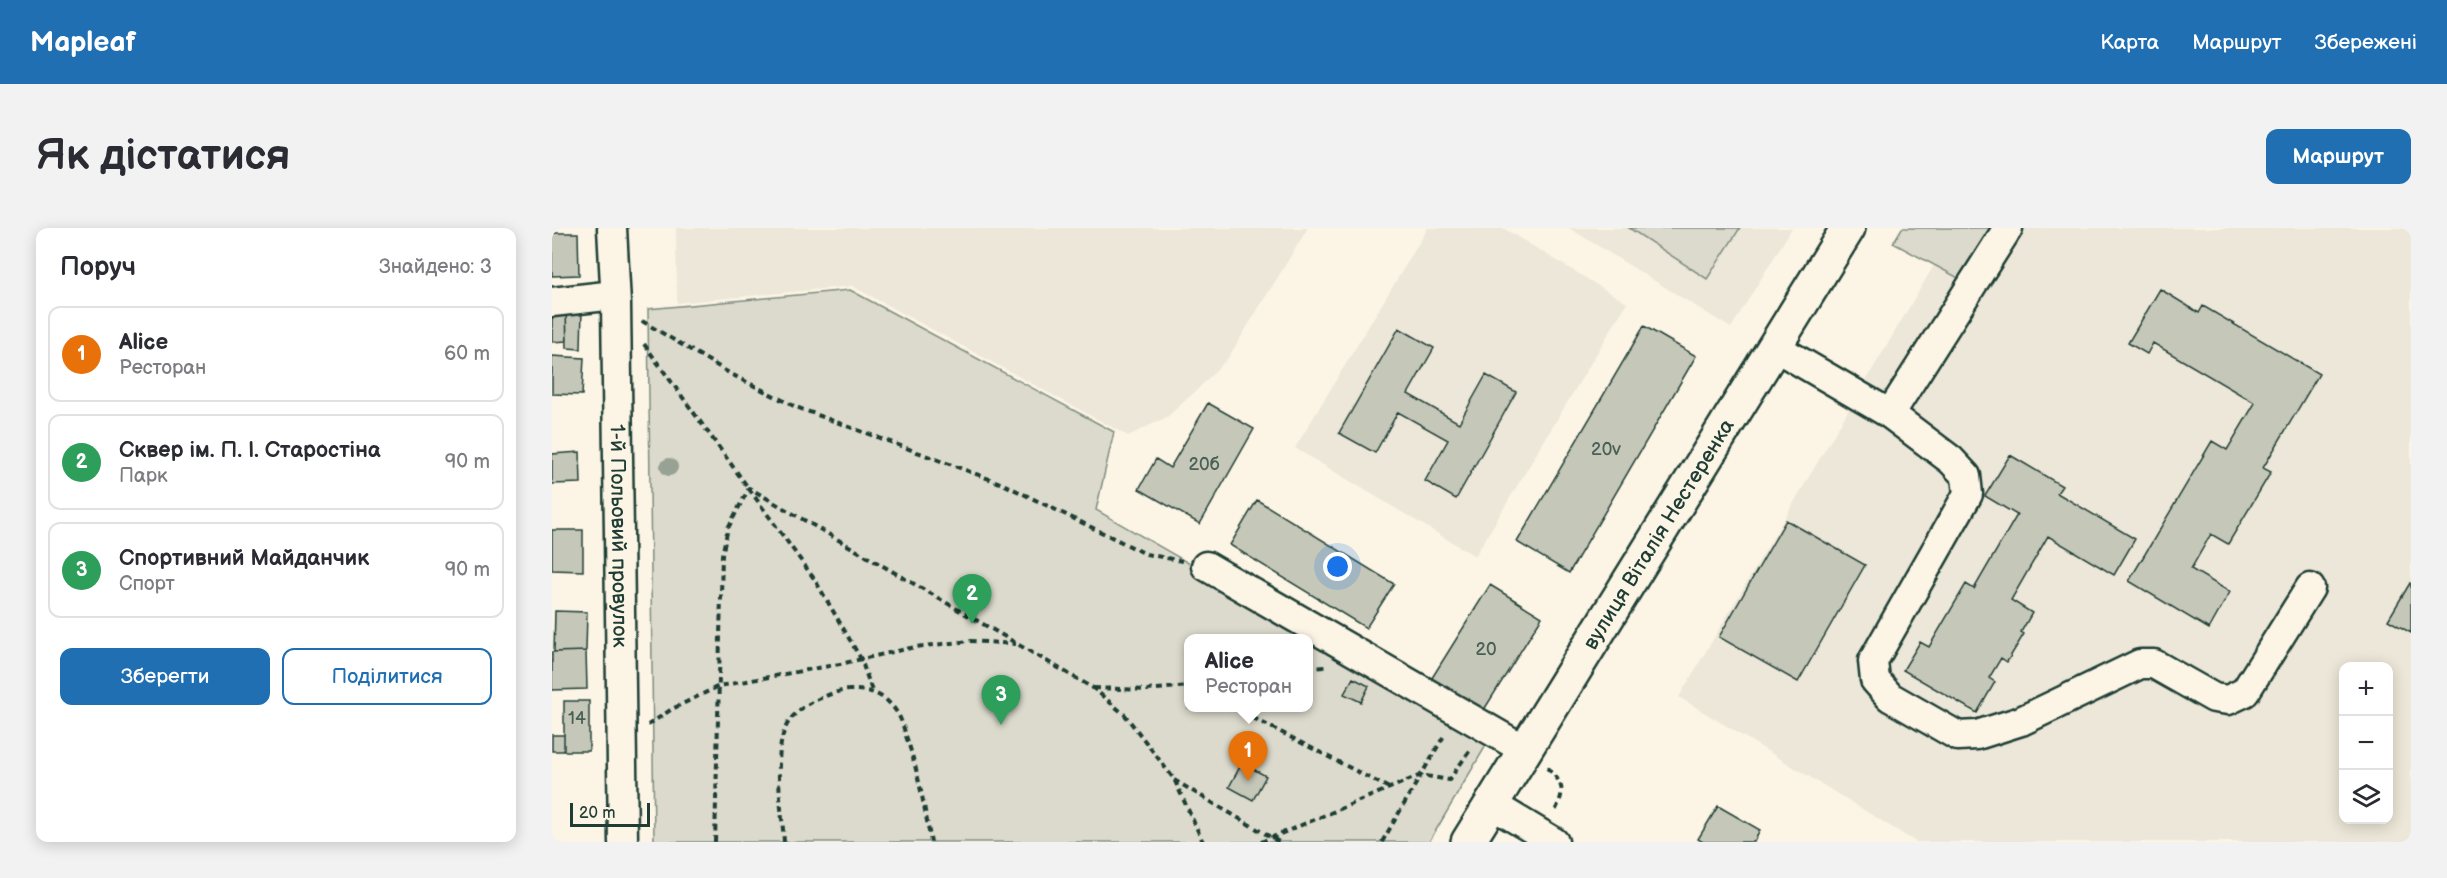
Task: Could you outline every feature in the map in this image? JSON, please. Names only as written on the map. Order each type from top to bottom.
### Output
[{"type":"main road","name":"вулиця Віталія Нестеренка","points":[[1468,842],[1848,228]]},
{"type":"street","name":"1-й Польовий провулок","points":[[612,228],[623,842]]},
{"type":"street","points":[[1890,414],[2008,228]]},
{"type":"street","points":[[552,302],[615,300]]},
{"type":"street","points":[[1775,347],[1890,414],[1951,460],[1966,476],[1968,494],[1873,661],[1875,680],[1890,697],[1958,736],[1977,735],[2021,722],[2140,664],[2154,664],[2214,698],[2228,700],[2245,692],[2310,588]]},
{"type":"street","points":[[1206,566],[1525,750]]},
{"type":"street","points":[[1491,804],[1554,842]]},
{"type":"path","points":[[615,300],[731,374],[796,407],[1004,484],[1146,554],[1206,566]]},
{"type":"path","points":[[644,343],[815,580],[861,659],[872,691]]},
{"type":"path","points":[[749,488],[1093,688],[1125,715],[1174,779],[1203,842]]},
{"type":"path","points":[[715,842],[722,555],[728,528],[749,488]]},
{"type":"path","points":[[621,743],[672,709],[719,686],[915,647],[970,641],[1016,644]]},
{"type":"path","points":[[1093,688],[1147,690],[1184,686]]},
{"type":"path","points":[[784,842],[780,775],[781,743],[785,728],[793,716],[807,705],[828,694],[847,690],[872,691],[886,699],[899,716],[915,760],[931,842]]},
{"type":"path","points":[[1382,842],[1458,711]]},
{"type":"path","points":[[1242,712],[1389,788]]},
{"type":"path","points":[[1261,842],[1421,775]]},
{"type":"path","points":[[1174,779],[1279,842]]},
{"type":"shaded area","points":[[676,228],[1308,228],[1228,358],[1167,417],[1128,436],[852,286],[677,303]]},
{"type":"shaded area","points":[[1428,228],[1503,228],[1627,303],[1475,556],[1295,448]]},
{"type":"shaded area","points":[[1569,228],[1792,228],[1731,328]]},
{"type":"shaded area","points":[[1629,228],[1740,228],[1707,279]]},
{"type":"shaded area","points":[[1902,228],[2001,228],[1964,281],[1893,243]]},
{"type":"shaded area","points":[[1956,228],[2411,228],[2411,842],[1916,842],[1679,697]]},
{"type":"shaded area","points":[[850,290],[1114,432],[1096,510],[1312,634],[1184,634],[1184,712],[1313,712],[1313,635],[1491,737],[1429,842],[654,842],[648,309]]},
{"type":"building","points":[[552,233],[578,233],[579,275],[552,276]]},
{"type":"building","points":[[2160,289],[2199,313],[2203,306],[2319,374],[2263,468],[2271,472],[2228,544],[2211,534],[2191,569],[2230,592],[2209,629],[2129,581],[2212,441],[2227,450],[2255,403],[2153,343],[2147,354],[2128,343]]},
{"type":"building","points":[[582,309],[581,349],[567,348],[566,311]]},
{"type":"building","points":[[566,311],[567,341],[552,342],[552,312]]},
{"type":"building","points":[[1644,326],[1696,356],[1569,573],[1517,542]]},
{"type":"building","points":[[1399,328],[1434,348],[1408,394],[1459,423],[1486,375],[1516,392],[1456,499],[1425,481],[1448,440],[1398,412],[1375,453],[1339,433]]},
{"type":"building","points":[[552,356],[584,358],[582,395],[552,394]]},
{"type":"building","points":[[1208,403],[1254,429],[1200,524],[1139,489],[1156,459],[1170,468]]},
{"type":"building","points":[[580,452],[581,483],[552,484],[552,454]]},
{"type":"building","points":[[2010,455],[2062,486],[2057,493],[2135,539],[2114,575],[2048,536],[2011,600],[2032,613],[2021,632],[2024,634],[2007,662],[2001,658],[1989,678],[1995,682],[1977,713],[1903,670],[1920,642],[1929,647],[1966,584],[1974,589],[2017,515],[1985,496]]},
{"type":"building","points":[[1257,500],[1394,584],[1366,628],[1230,545]]},
{"type":"building","points":[[1786,520],[1865,565],[1798,682],[1719,637]]},
{"type":"building","points":[[552,530],[583,530],[583,571],[552,570]]},
{"type":"building","points":[[2411,584],[2411,633],[2388,620]]},
{"type":"building","points":[[1490,585],[1542,617],[1482,713],[1430,681]]},
{"type":"building","points":[[555,611],[587,612],[586,651],[554,652]]},
{"type":"building","points":[[586,651],[587,689],[552,690],[552,652]]},
{"type":"building","points":[[1353,678],[1369,686],[1361,702],[1344,694]]},
{"type":"building","points":[[564,701],[589,701],[589,751],[564,751]]},
{"type":"building","points":[[552,735],[564,735],[564,751],[552,751]]},
{"type":"building","points":[[1242,763],[1266,776],[1253,800],[1229,787]]},
{"type":"building","points":[[1718,806],[1760,830],[1754,842],[1703,842],[1698,839]]},
{"type":"place","name":"Сквер ім. П. І. Старостіна","points":[[972,624]]},
{"type":"place","name":"Спортивний Майданчик","points":[[1001,725]]},
{"type":"place","name":"Alice","points":[[1248,781]]}]
